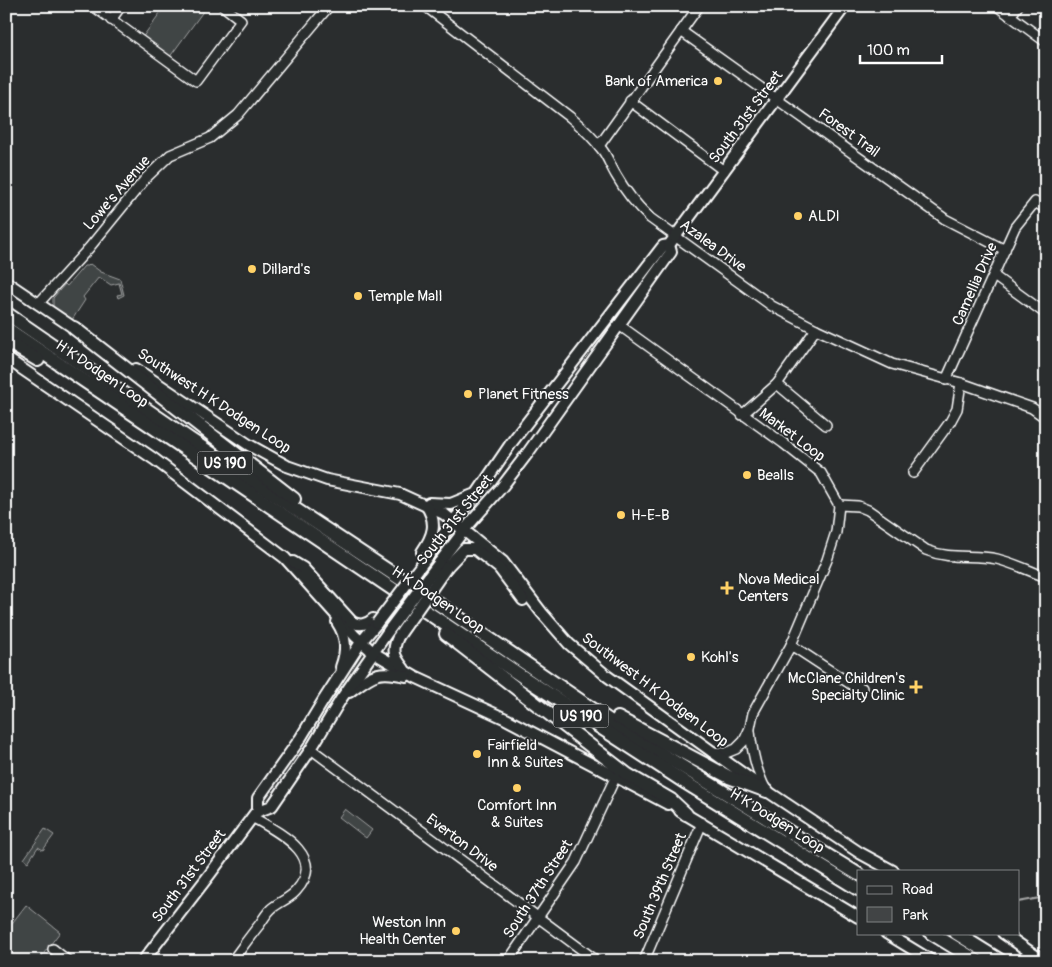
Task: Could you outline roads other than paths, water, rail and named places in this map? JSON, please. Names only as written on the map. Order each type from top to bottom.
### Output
[{"type":"highway","name":"H K Dodgen Loop","points":[[6,313],[191,440],[446,609],[629,734],[857,873]]},
{"type":"highway","name":"H K Dodgen Loop","points":[[6,328],[624,744],[857,888]]},
{"type":"highway","points":[[74,328],[302,506],[397,571],[446,609]]},
{"type":"highway","points":[[6,340],[145,423]]},
{"type":"highway","points":[[310,533],[336,556],[423,616],[628,775],[671,800],[686,814]]},
{"type":"highway","points":[[523,663],[643,732],[729,777],[767,791]]},
{"type":"highway","points":[[933,934],[977,961]]},
{"type":"highway","points":[[958,934],[1001,961]]},
{"type":"main road","name":"South 31st Street","points":[[143,961],[255,813],[258,798],[300,739],[322,701],[375,621],[425,554],[478,492],[512,442],[651,261],[663,246],[672,240],[845,6]]},
{"type":"main road","name":"South 31st Street","points":[[255,813],[272,806],[311,749],[341,699],[389,630],[443,565],[465,529],[501,488],[671,252],[672,240]]},
{"type":"main road","name":"Southwest H K Dodgen Loop","points":[[6,282],[249,445],[287,466],[327,480],[400,494],[424,504],[453,521],[503,562],[569,644],[607,676],[767,791],[860,853],[891,870]]},
{"type":"main road","points":[[6,358],[154,459],[285,558],[304,568],[352,622],[361,625],[375,621]]},
{"type":"main road","points":[[424,504],[451,504],[478,492]]},
{"type":"main road","points":[[424,504],[431,512],[434,521],[434,530],[425,554]]},
{"type":"main road","points":[[411,676],[394,655],[394,646],[443,565],[464,549],[470,548],[480,551],[498,568],[533,612],[552,624]]},
{"type":"main road","points":[[285,558],[361,642],[374,653],[411,676],[506,719],[686,814],[857,916]]},
{"type":"main road","points":[[322,701],[345,657],[343,632],[328,606]]},
{"type":"main road","points":[[341,699],[371,675],[386,672],[411,676]]},
{"type":"main road","points":[[888,934],[932,961]]},
{"type":"main road","points":[[1004,934],[1041,960]]},
{"type":"street","points":[[93,6],[196,81],[241,20],[223,6]]},
{"type":"street","points":[[111,20],[121,6]]},
{"type":"street","name":"Lowe's Avenue","points":[[38,304],[89,248],[146,178],[170,155],[210,138],[238,115],[329,6]]},
{"type":"street","name":"Azalea Drive","points":[[425,6],[592,136],[616,175],[639,207],[672,240],[772,306],[816,329],[892,364],[961,383],[1032,408],[1046,418]]},
{"type":"street","points":[[599,146],[699,6]]},
{"type":"street","points":[[997,6],[1046,42]]},
{"type":"street","points":[[1010,16],[1018,6]]},
{"type":"street","name":"Forest Trail","points":[[681,31],[945,219],[1005,250]]},
{"type":"street","points":[[630,101],[724,170]]},
{"type":"street","name":"Camellia Drive","points":[[946,380],[1015,227],[1035,202],[1046,209]]},
{"type":"street","points":[[994,276],[1046,314]]},
{"type":"street","name":"Market Loop","points":[[619,325],[783,443],[821,473],[839,505]]},
{"type":"street","points":[[742,415],[777,384],[816,329]]},
{"type":"street","points":[[913,473],[954,415],[957,409],[961,383]]},
{"type":"street","points":[[777,384],[826,425]]},
{"type":"street","points":[[711,752],[726,753],[744,741],[750,728],[753,713],[791,645],[830,550],[836,532],[839,505],[858,506],[868,510],[920,546],[937,554],[949,557],[976,556],[997,559],[1046,576]]},
{"type":"street","points":[[791,645],[852,686],[862,688]]},
{"type":"street","points":[[750,728],[759,777],[767,791]]},
{"type":"street","name":"Everton Drive","points":[[311,749],[597,961]]},
{"type":"street","name":"South 37th Street","points":[[508,961],[576,862],[615,778]]},
{"type":"street","points":[[232,961],[272,909],[291,896],[305,877],[304,858],[299,849],[255,813]]},
{"type":"street","name":"South 39th Street","points":[[644,961],[702,823]]},
{"type":"street","points":[[53,949],[68,961]]},
{"type":"street","points":[[1041,960],[1046,949]]},
{"type":"waterway","points":[[1020,902],[1046,897]]},
{"type":"place","name":"Bank of America","points":[[718,81]]},
{"type":"place","name":"ALDI","points":[[798,216]]},
{"type":"place","name":"Dillard's","points":[[252,269]]},
{"type":"place","name":"Temple Mall","points":[[358,296]]},
{"type":"place","name":"Planet Fitness","points":[[468,394]]},
{"type":"place","name":"Bealls","points":[[747,475]]},
{"type":"place","name":"H-E-B","points":[[621,515]]},
{"type":"place","name":"Nova Medical Centers","points":[[727,588]]},
{"type":"place","name":"Kohl's","points":[[691,657]]},
{"type":"place","name":"McClane Children's Specialty Clinic","points":[[916,687]]},
{"type":"place","name":"Fairfield Inn & Suites","points":[[477,754]]},
{"type":"place","name":"Comfort Inn & Suites","points":[[517,788]]},
{"type":"place","name":"Weston Inn Health Center","points":[[456,931]]}]
